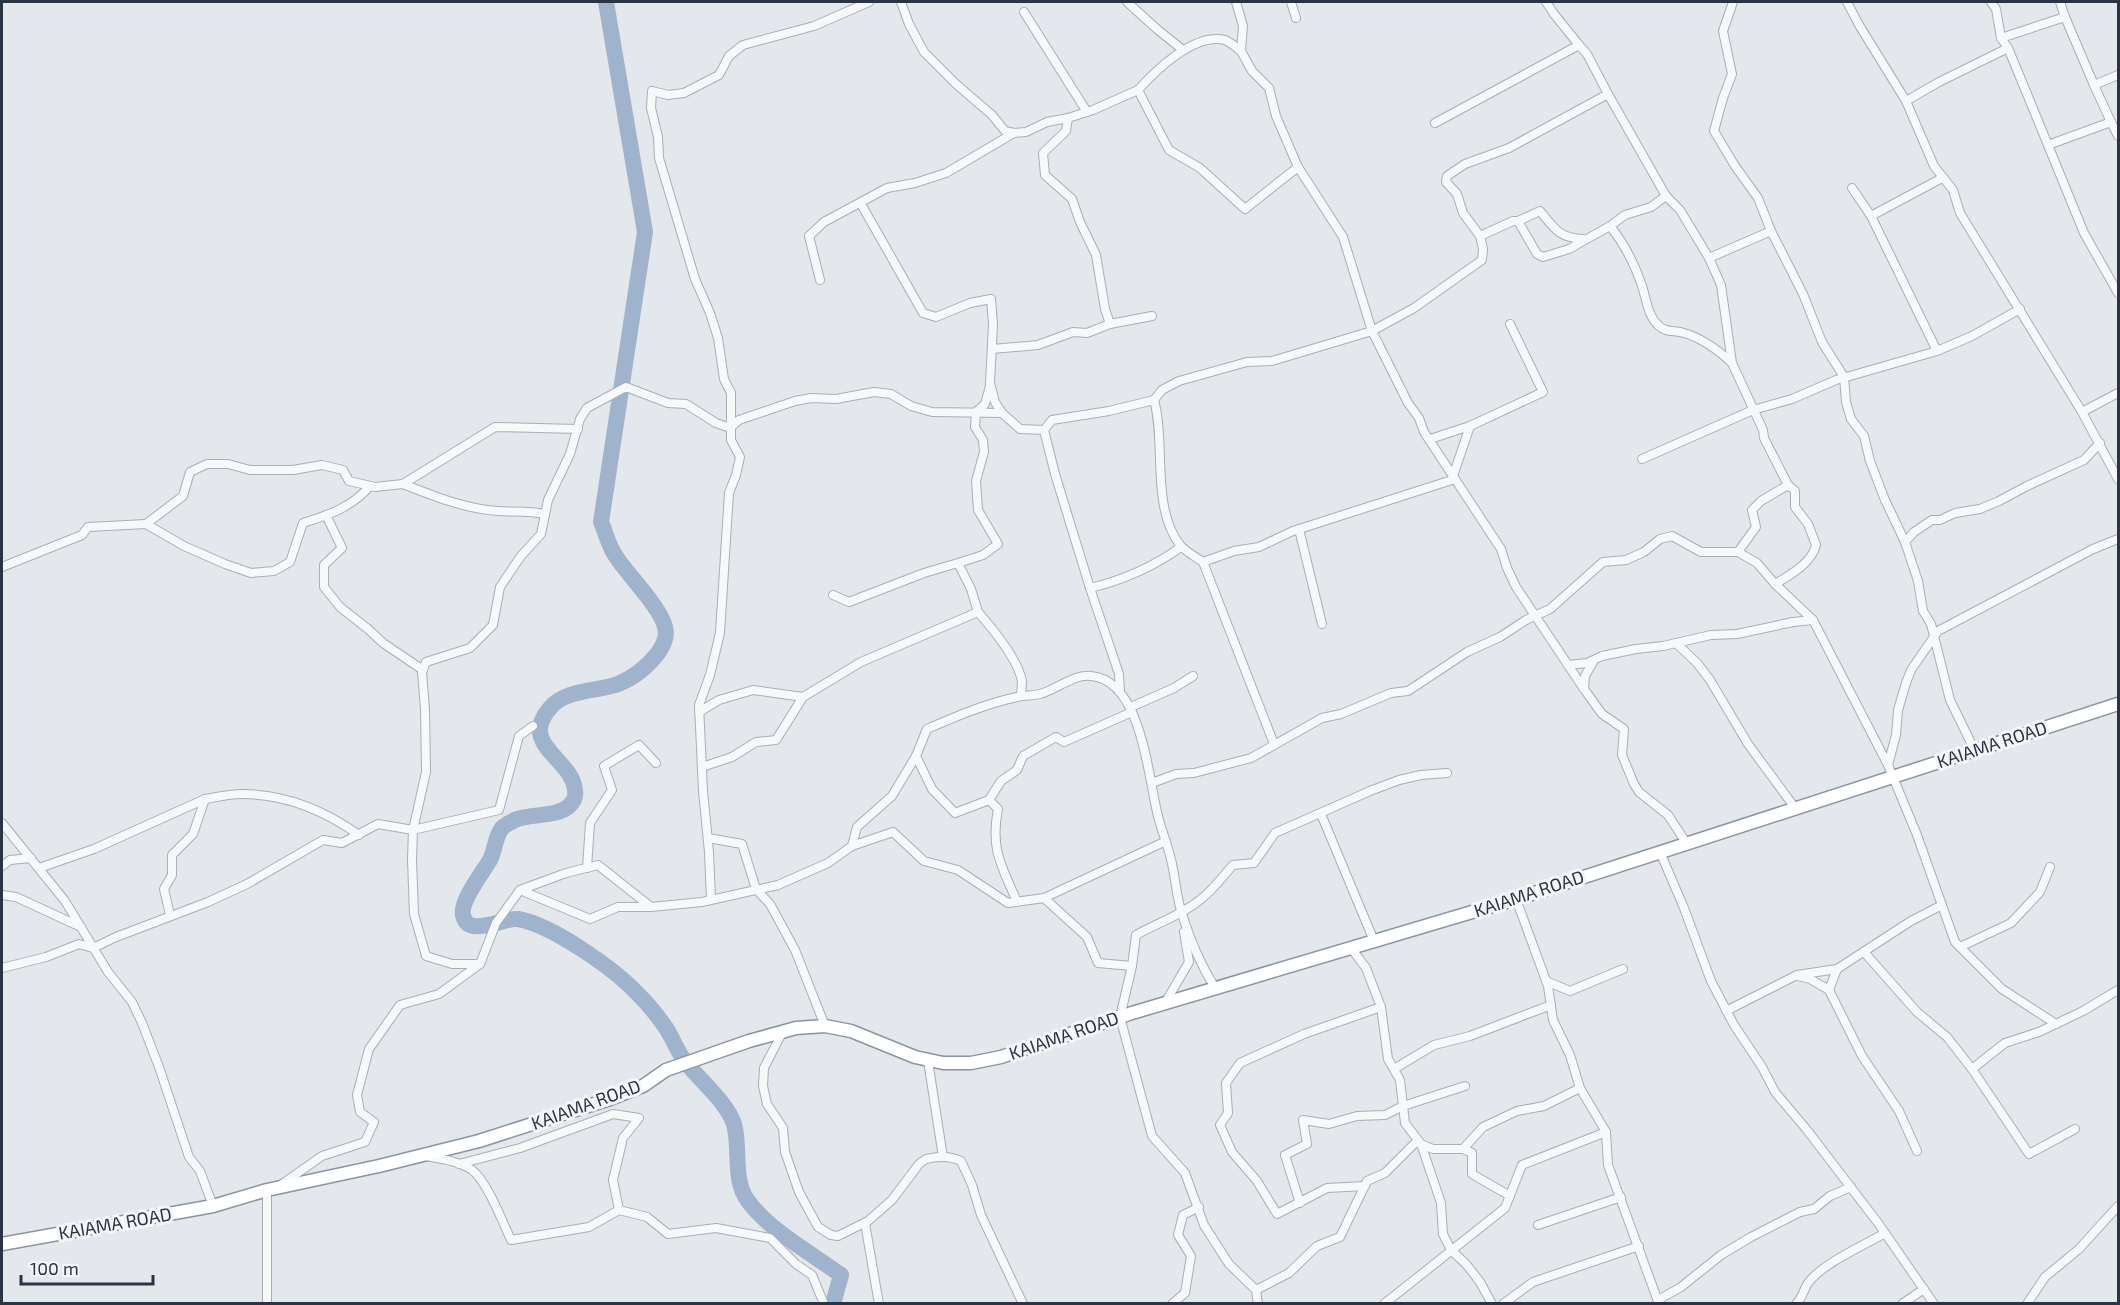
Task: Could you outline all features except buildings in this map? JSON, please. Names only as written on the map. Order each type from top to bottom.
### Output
[{"type":"highway","name":"KAIAMA ROAD","points":[[2,1244],[213,1206],[272,1189],[479,1141],[570,1113],[643,1086],[666,1070],[783,1031],[825,1026],[866,1035],[928,1061],[955,1064],[1001,1057],[1215,988],[1516,900],[2118,705]]},
{"type":"street","points":[[711,899],[699,705],[710,675],[720,633],[729,493],[740,458],[731,440],[731,393],[724,379],[718,338],[710,313],[694,279],[662,171],[658,137],[651,108],[652,91],[668,94],[684,93],[718,75],[729,56],[743,45],[814,26],[869,2]]},
{"type":"street","points":[[901,2],[909,24],[924,52],[992,115],[1005,131],[1014,133],[1026,132],[1047,122],[1088,112],[1138,90],[1155,71],[1183,50],[1204,41],[1226,40],[1241,51],[1252,71],[1269,88],[1276,116],[1298,167],[1343,237],[1372,331],[1408,403],[1416,412],[1422,427],[1500,549],[1506,568],[1516,586],[1568,665],[1602,714],[1624,729],[1622,755],[1638,792],[1668,815],[1687,844]]},
{"type":"street","points":[[1127,2],[1183,50]]},
{"type":"street","points":[[1236,2],[1243,26],[1241,51]]},
{"type":"street","points":[[1291,2],[1296,18]]},
{"type":"street","points":[[1546,2],[1587,54],[1666,196],[1680,210],[1709,258],[1721,285],[1732,363],[1763,430],[1764,438],[1788,485],[1795,491],[1795,507],[1808,524],[1816,545],[1811,556],[1798,569],[1775,584]]},
{"type":"street","points":[[1733,2],[1723,31],[1732,74],[1714,131],[1758,198],[1771,231],[1803,294],[1822,342],[1844,377],[1846,402],[1851,419],[1864,436],[1881,490],[1905,542],[1918,581],[1923,611],[1931,624],[1950,700],[1976,751]]},
{"type":"street","points":[[1847,2],[1906,101],[1934,166],[1953,190],[1960,213],[2082,412],[2118,479]]},
{"type":"street","points":[[1991,2],[1996,9],[2001,38],[2008,48],[2084,233],[2118,293]]},
{"type":"street","points":[[2060,2],[2118,136]]},
{"type":"street","points":[[1024,12],[1088,112]]},
{"type":"street","points":[[2001,38],[2065,17]]},
{"type":"street","points":[[1435,123],[1579,45]]},
{"type":"street","points":[[1906,101],[2008,48]]},
{"type":"street","points":[[2094,85],[2118,75]]},
{"type":"street","points":[[1138,90],[1168,150],[1200,168],[1245,208],[1298,167]]},
{"type":"street","points":[[1044,430],[1052,420],[1109,411],[1154,400],[1162,390],[1179,381],[1246,362],[1272,361],[1372,331],[1414,308],[1482,260],[1483,249],[1480,236],[1463,213],[1456,194],[1446,182],[1447,176],[1466,164],[1509,147],[1608,94]]},
{"type":"street","points":[[1068,118],[1065,131],[1043,153],[1045,175],[1072,199],[1096,255],[1105,309],[1110,324]]},
{"type":"street","points":[[2048,145],[2111,122]]},
{"type":"street","points":[[820,280],[809,236],[825,222],[887,188],[915,183],[946,172],[1014,133]]},
{"type":"street","points":[[1871,216],[1942,178]]},
{"type":"street","points":[[1852,188],[1871,216],[1937,351]]},
{"type":"street","points":[[1518,221],[1537,254],[1543,257],[1569,249],[1625,215],[1652,207],[1666,196]]},
{"type":"street","points":[[833,595],[849,602],[924,573],[983,555],[998,544],[978,510],[976,481],[984,452],[983,440],[975,426],[976,412],[985,404],[990,384],[993,324],[991,299],[970,303],[936,317],[923,313],[861,204]]},
{"type":"street","points":[[1480,236],[1540,211],[1560,235],[1569,239],[1584,239]]},
{"type":"street","points":[[1610,226],[1634,266],[1651,315],[1658,326],[1667,331],[1684,333],[1702,341],[1732,363]]},
{"type":"street","points":[[1709,258],[1771,231]]},
{"type":"street","points":[[1642,459],[1753,410],[1792,399],[1844,377],[1883,368],[1937,351],[1972,336],[2020,309]]},
{"type":"street","points":[[992,349],[1038,345],[1073,332],[1087,333],[1110,324],[1152,316]]},
{"type":"street","points":[[1430,439],[1470,426],[1543,392],[1510,324]]},
{"type":"street","points":[[990,384],[995,402],[1002,413],[1020,429],[1044,430]]},
{"type":"street","points":[[480,964],[452,964],[426,956],[414,914],[412,830],[426,772],[423,670],[426,662],[470,648],[493,625],[500,587],[541,534],[548,500],[570,454],[580,419],[587,408],[626,387],[668,403],[686,404],[716,423],[730,428]]},
{"type":"street","points":[[730,428],[739,420],[795,401],[816,398],[836,399],[873,392],[891,394],[911,405],[932,412],[1002,413]]},
{"type":"street","points":[[2082,412],[2118,393]]},
{"type":"street","points":[[1154,400],[1158,412],[1162,487],[1171,530],[1181,547],[1203,562],[1274,744]]},
{"type":"street","points":[[1454,478],[1470,426]]},
{"type":"street","points":[[403,484],[495,427],[578,429]]},
{"type":"street","points":[[1044,430],[1090,588],[1119,674],[1120,692],[1132,710],[1145,749],[1156,808],[1173,867],[1189,962],[1165,1004]]},
{"type":"street","points":[[1905,542],[1914,532],[1932,520],[1980,509],[2084,460],[2100,443]]},
{"type":"street","points":[[146,524],[183,496],[190,472],[207,464],[228,464],[250,470],[293,470],[322,465],[343,470],[349,481],[370,486],[403,484],[476,508],[499,511],[528,510],[545,514]]},
{"type":"street","points":[[1203,562],[1234,551],[1259,547],[1299,529],[1454,478]]},
{"type":"street","points":[[1738,552],[1756,527],[1752,510],[1761,501],[1788,485]]},
{"type":"street","points":[[2,567],[82,535],[88,527],[146,524],[184,546],[225,564],[251,573],[274,571],[290,562],[303,523],[326,515],[359,498],[370,486]]},
{"type":"street","points":[[326,515],[342,548],[324,565],[324,587],[340,607],[383,643],[423,670]]},
{"type":"street","points":[[1299,529],[1322,624]]},
{"type":"street","points":[[1152,783],[1176,774],[1194,773],[1251,758],[1322,718],[1341,714],[1390,693],[1407,691],[1467,652],[1500,637],[1526,620],[1550,609],[1603,562],[1626,560],[1644,552],[1660,539],[1671,536],[1701,552],[1738,552],[1757,563],[1775,584],[1813,620],[1888,765],[1917,836],[1955,942],[2002,989],[2056,1024]]},
{"type":"street","points":[[1888,765],[1896,735],[1898,710],[1906,683],[1911,670],[1933,636],[1943,628],[2093,549],[2118,539]]},
{"type":"street","points":[[1090,588],[1120,581],[1160,562],[1181,547]]},
{"type":"street","points":[[958,563],[971,589],[978,612],[1009,653],[1022,681],[1021,696]]},
{"type":"street","points":[[702,767],[732,757],[756,742],[776,740],[803,697],[861,662],[978,612]]},
{"type":"street","points":[[1568,665],[1587,663],[1611,654],[1711,635],[1737,634],[1813,620]]},
{"type":"street","points":[[1676,643],[1697,663],[1710,680],[1748,744],[1795,808]]},
{"type":"street","points":[[1584,689],[1586,675],[1594,660]]},
{"type":"street","points":[[852,846],[857,826],[892,796],[916,756],[927,729],[983,705],[1021,696],[1042,694],[1080,677],[1091,676],[1102,679],[1120,692]]},
{"type":"street","points":[[916,756],[932,789],[955,813],[989,800],[1001,781],[1017,770],[1023,756],[1056,737],[1064,742],[1132,710],[1193,676]]},
{"type":"street","points":[[699,712],[719,700],[753,690],[803,697]]},
{"type":"street","points":[[2,968],[46,957],[79,944],[93,948],[247,884],[323,840],[342,843],[378,824],[412,830],[499,810],[519,736],[533,726]]},
{"type":"street","points":[[587,868],[590,823],[612,790],[604,766],[639,745],[656,763]]},
{"type":"street","points":[[1258,1304],[1256,1290],[1229,1264],[1204,1225],[1185,1173],[1152,1136],[1120,1017],[1132,966],[1136,935],[1181,913],[1203,898],[1233,865],[1254,863],[1275,833],[1399,780],[1421,775],[1448,773]]},
{"type":"street","points":[[39,868],[94,849],[205,799],[240,794],[278,796],[313,807],[359,835]]},
{"type":"street","points":[[170,915],[164,889],[172,875],[172,855],[193,834],[205,799]]},
{"type":"street","points":[[989,800],[998,809],[995,827],[996,851],[1017,902]]},
{"type":"street","points":[[1321,814],[1374,941]]},
{"type":"street","points":[[4,826],[65,901],[93,948],[132,1002],[142,1023],[189,1157],[200,1171],[213,1206]]},
{"type":"street","points":[[520,890],[590,919],[618,907],[651,907],[711,899],[778,885],[828,863],[852,846],[893,832],[924,861],[958,870],[1008,903],[1044,898],[1166,841]]},
{"type":"street","points":[[708,838],[742,844],[756,889],[770,904],[795,950],[825,1026]]},
{"type":"street","points":[[1660,852],[1711,981],[1726,1011],[1762,1067],[1775,1092],[1851,1187],[1934,1304]]},
{"type":"street","points":[[2,866],[10,860],[32,858]]},
{"type":"street","points":[[267,1304],[272,1189],[322,1156],[365,1142],[374,1122],[360,1112],[357,1095],[369,1048],[400,1005],[439,994],[480,964],[496,924],[520,890],[566,873],[598,865],[651,907]]},
{"type":"street","points":[[1960,947],[2011,923],[2040,892],[2050,867]]},
{"type":"street","points":[[2,895],[16,897],[82,927]]},
{"type":"street","points":[[1044,898],[1087,937],[1098,963],[1132,966]]},
{"type":"street","points":[[1516,900],[1546,981],[1553,1020],[1570,1055],[1580,1088],[1606,1132],[1608,1165],[1658,1302],[1721,1255],[1751,1237],[1800,1212],[1814,1209],[1830,1196],[1851,1187]]},
{"type":"street","points":[[1726,1011],[1797,975],[1837,969],[1911,921],[1942,905]]},
{"type":"street","points":[[1181,913],[1199,961],[1215,988]]},
{"type":"street","points":[[1351,948],[1366,968],[1381,1007],[1388,1059],[1400,1080],[1405,1123],[1421,1144],[1441,1203],[1443,1234],[1451,1250],[1480,1282],[1492,1304]]},
{"type":"street","points":[[1864,952],[1917,1012],[1947,1037],[2029,1154],[2075,1129]]},
{"type":"street","points":[[1546,981],[1570,991],[1623,969]]},
{"type":"street","points":[[1829,990],[1837,969]]},
{"type":"street","points":[[1797,975],[1810,979],[1829,990],[1862,1056],[1899,1111],[1917,1151]]},
{"type":"street","points":[[1971,1069],[2005,1043],[2056,1024],[2118,990]]},
{"type":"street","points":[[1394,1069],[1434,1045],[1470,1036],[1551,1005]]},
{"type":"street","points":[[1365,1186],[1327,1188],[1277,1214],[1257,1180],[1232,1152],[1220,1125],[1228,1113],[1226,1083],[1240,1063],[1304,1034],[1381,1007]]},
{"type":"street","points":[[783,1031],[764,1068],[763,1086],[767,1104],[783,1128],[785,1152],[801,1198],[818,1227],[831,1235],[845,1233],[865,1223],[892,1200],[926,1159],[943,1156],[961,1161],[972,1185],[981,1215],[1023,1304]]},
{"type":"street","points":[[928,1061],[943,1156]]},
{"type":"street","points":[[1300,1203],[1285,1155],[1307,1144],[1303,1120],[1329,1124],[1357,1116],[1385,1114],[1465,1086]]},
{"type":"street","points":[[1464,1149],[1483,1127],[1517,1111],[1544,1106],[1580,1088]]},
{"type":"street","points":[[459,1164],[520,1148],[613,1114],[639,1118],[623,1138],[613,1180],[618,1210]]},
{"type":"street","points":[[1384,1304],[1505,1208],[1522,1166],[1606,1132]]},
{"type":"street","points":[[1256,1290],[1289,1273],[1317,1246],[1340,1237],[1367,1181],[1385,1173],[1416,1142],[1433,1149],[1464,1149],[1472,1153],[1472,1174],[1510,1196]]},
{"type":"street","points":[[419,1155],[452,1161],[474,1172],[494,1202],[511,1240],[589,1227],[618,1210],[646,1217],[668,1234],[716,1228],[770,1238],[796,1264],[812,1275],[824,1304]]},
{"type":"street","points":[[1538,1225],[1621,1197]]},
{"type":"street","points":[[2027,1304],[2045,1277],[2079,1249],[2118,1206]]},
{"type":"street","points":[[1172,1304],[1185,1293],[1191,1256],[1178,1235],[1183,1215],[1199,1207]]},
{"type":"street","points":[[865,1223],[879,1304]]},
{"type":"street","points":[[1796,1304],[1802,1298],[1808,1284],[1820,1273],[1839,1259],[1885,1233]]},
{"type":"street","points":[[1503,1304],[1533,1282],[1639,1246]]},
{"type":"street","points":[[1902,1304],[1924,1289]]},
{"type":"waterway","points":[[606,2],[645,232],[601,522],[614,554],[651,601],[662,619],[666,631],[665,638],[654,658],[629,678],[610,687],[564,697],[550,708],[542,721],[540,732],[549,751],[572,779],[574,800],[557,812],[518,819],[502,828],[490,860],[465,902],[463,915],[466,922],[472,925],[487,925],[518,919],[548,930],[598,960],[641,997],[663,1023],[688,1065],[730,1115],[736,1134],[740,1184],[748,1201],[779,1232],[841,1275],[833,1304]]}]
